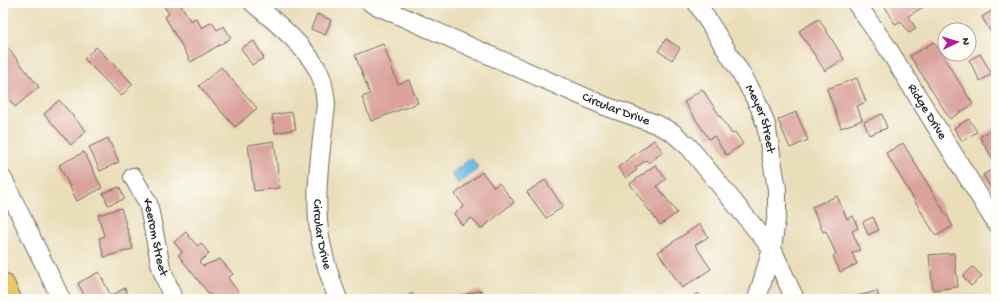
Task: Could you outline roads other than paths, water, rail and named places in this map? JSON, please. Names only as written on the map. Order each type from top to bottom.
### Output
[{"type":"highway","points":[[3,284],[10,299]]},
{"type":"street","name":"Circular Drive","points":[[253,3],[296,42],[313,62],[321,76],[326,104],[318,186],[318,222],[329,274],[338,299]]},
{"type":"street","name":"Circular Drive","points":[[371,3],[605,106],[656,124],[672,132],[689,147],[772,249],[795,299]]},
{"type":"street","name":"Meyer Street","points":[[697,3],[747,83],[759,106],[766,125],[777,189],[777,213],[772,249]]},
{"type":"street","name":"Ridge Drive","points":[[856,3],[891,54],[996,223]]},
{"type":"street","name":"Keerom Street","points":[[133,177],[148,203],[162,267],[173,299]]},
{"type":"street","points":[[3,179],[61,299]]},
{"type":"street","points":[[756,299],[772,249]]},
{"type":"water","points":[[471,158],[479,168],[459,184],[451,174]]}]
